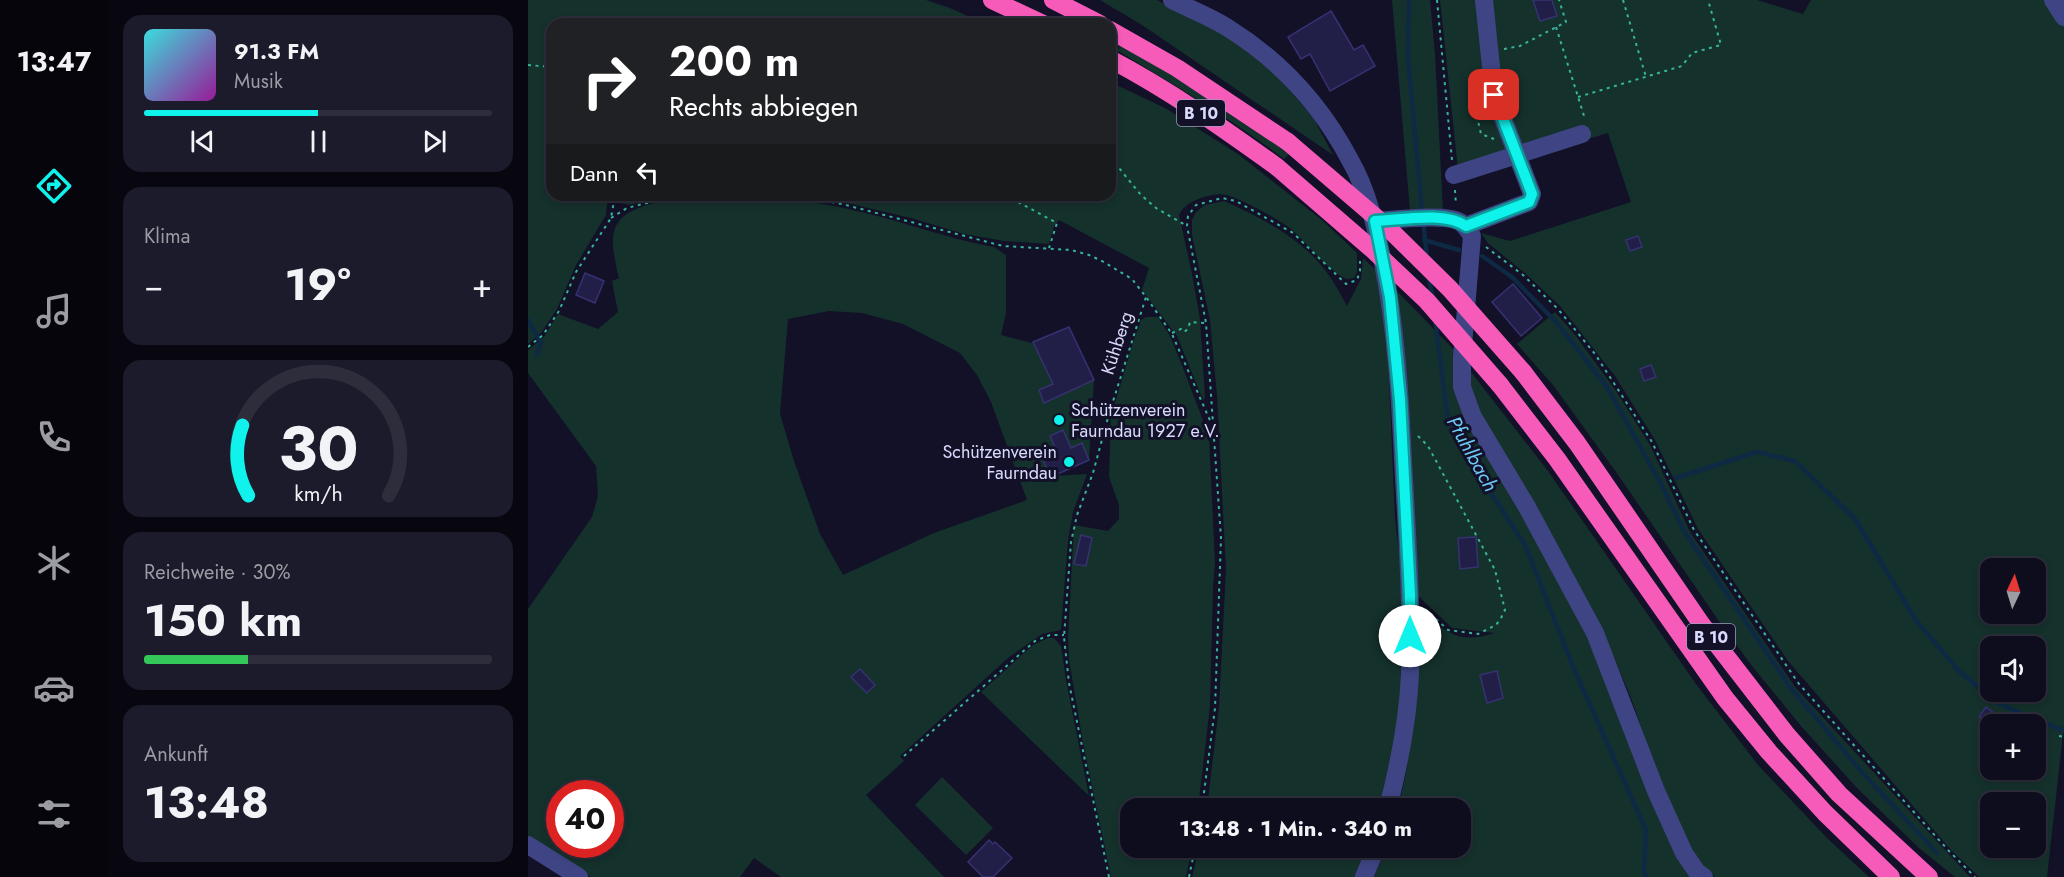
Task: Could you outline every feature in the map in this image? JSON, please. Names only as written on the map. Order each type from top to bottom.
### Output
[{"type":"highway","points":[[992,0],[1030,18]]},
{"type":"highway","points":[[1053,0],[1088,18]]},
{"type":"highway","name":"B 10","points":[[1116,33],[1177,68],[1288,142],[1386,226],[1442,281],[1523,372],[1577,443],[1709,634],[1786,735],[1839,794],[1929,877]]},
{"type":"highway","name":"B 10","points":[[1116,62],[1217,123],[1277,167],[1373,250],[1427,301],[1500,385],[1557,459],[1725,698],[1769,752],[1825,813],[1891,877]]},
{"type":"street","points":[[1172,0],[1228,28],[1274,60],[1298,83],[1351,160],[1375,221],[1390,297],[1401,420],[1410,595],[1410,676],[1403,743],[1390,798]]},
{"type":"street","points":[[1375,221],[1433,218],[1465,227],[1529,202],[1532,194],[1494,95],[1484,0]]},
{"type":"street","points":[[2053,0],[2064,17]]},
{"type":"street","points":[[1454,175],[1582,134]]},
{"type":"street","points":[[1465,227],[1462,387],[1473,417],[1527,507],[1591,625],[1656,791],[1684,853],[1697,872],[1704,877]]},
{"type":"street","points":[[528,845],[579,877]]},
{"type":"street","points":[[1364,877],[1372,858]]},
{"type":"path","points":[[1437,0],[1454,175],[1465,227],[1523,275],[1558,309],[1595,354],[1652,442],[1694,530],[1799,684],[1975,877]]},
{"type":"path","points":[[1489,52],[1520,46],[1566,21],[1560,0]]},
{"type":"path","points":[[1623,0],[1646,77]]},
{"type":"path","points":[[1578,97],[1682,66],[1692,53],[1721,45],[1708,0]]},
{"type":"path","points":[[1556,27],[1590,132],[1582,134]]},
{"type":"path","points":[[528,65],[546,66]]},
{"type":"path","points":[[1116,164],[1141,195],[1156,208],[1187,226]]},
{"type":"path","points":[[1203,798],[1215,708],[1221,538],[1206,323],[1187,226],[1188,216],[1196,204],[1222,198],[1236,201],[1293,233],[1346,284]]},
{"type":"path","points":[[528,347],[543,335],[559,310],[576,272],[611,218],[614,201]]},
{"type":"path","name":"Kühberg","points":[[611,218],[627,208],[655,201]]},
{"type":"path","name":"Kühberg","points":[[825,201],[1003,246],[1071,250],[1102,261],[1132,279],[1146,297],[1093,473],[1077,515],[1071,542],[1064,635],[1069,683],[1109,877]]},
{"type":"path","points":[[1016,201],[1057,223],[1049,248]]},
{"type":"path","points":[[1146,297],[1172,334],[1214,427]]},
{"type":"path","points":[[1172,334],[1182,329],[1184,332],[1188,329],[1190,322],[1206,323]]},
{"type":"path","points":[[1401,420],[1428,446],[1464,510],[1495,570],[1505,610],[1496,625],[1478,634],[1448,630],[1410,595]]},
{"type":"path","points":[[904,756],[1035,641],[1050,635],[1064,635]]},
{"type":"path","points":[[2059,736],[2064,737]]},
{"type":"path","points":[[1189,877],[1194,858]]},
{"type":"green space","points":[[528,0],[926,0],[972,18],[546,18],[546,201],[607,201],[606,215],[576,265],[557,309],[541,333],[528,344]]},
{"type":"green space","points":[[1100,0],[1157,0],[1221,33],[1263,61],[1288,88],[1314,119],[1333,155],[1142,25]]},
{"type":"green space","points":[[1392,0],[1430,0],[1443,212],[1410,211]]},
{"type":"green space","points":[[1440,0],[1757,0],[1803,14],[1811,0],[2053,0],[2064,17],[2064,725],[2047,877],[1979,877],[1951,850],[1788,661],[1698,529],[1655,440],[1615,376],[1560,306],[1488,243],[1481,233],[1510,241],[1631,202],[1608,133],[1551,150],[1458,170]]},
{"type":"green space","points":[[1120,44],[1200,91],[1289,154],[1284,159],[1223,116],[1118,51]]},
{"type":"green space","points":[[1116,85],[1165,108],[1238,154],[1322,220],[1357,253],[1357,272],[1354,278],[1346,279],[1324,263],[1286,225],[1240,200],[1215,194],[1186,206],[1179,215],[1200,319],[1205,398],[1203,400],[1177,336],[1142,290],[1149,268],[1059,220],[1054,226],[1049,244],[1004,241],[964,234],[911,218],[838,201],[1116,201]]},
{"type":"green space","points":[[620,201],[648,201],[630,205]]},
{"type":"green space","points":[[662,201],[802,201],[863,212],[956,239],[994,247],[1006,255],[1006,313],[1001,335],[1032,343],[1069,327],[1094,380],[1089,460],[1053,476],[1087,474],[1073,512],[1068,540],[1061,630],[1042,634],[1008,658],[900,756],[904,761],[866,795],[944,877],[781,877],[754,858],[740,877],[591,877],[559,858],[624,858],[624,780],[546,780],[546,851],[528,840],[528,609],[592,517],[598,496],[596,466],[528,373],[528,350],[544,337],[558,314],[598,329],[618,312],[612,281],[619,278],[613,239],[616,227],[629,212]],"holes":[[[829,311],[862,313],[903,324],[960,353],[977,375],[991,402],[1027,500],[934,533],[843,575],[820,534],[780,414],[788,319]]]},
{"type":"green space","points":[[1224,201],[1267,222],[1294,240],[1307,250],[1328,274],[1347,306],[1361,279],[1363,258],[1379,273],[1388,356],[1395,519],[1404,592],[1403,675],[1397,738],[1382,798],[1208,798],[1219,707],[1226,569],[1217,396],[1210,320],[1192,235],[1192,220],[1196,212],[1205,205]]},
{"type":"green space","points":[[1394,288],[1459,355],[1459,385],[1557,568],[1692,877],[1374,877],[1382,858],[1471,858],[1471,798],[1400,798],[1411,734],[1416,607],[1443,628],[1460,636],[1470,638],[1494,633],[1452,628],[1416,594]]},
{"type":"green space","points":[[1555,312],[1576,336],[1616,391],[1650,445],[1690,532],[1795,687],[1970,877],[1955,877],[1919,848],[1857,788],[1801,726],[1721,624],[1553,385],[1517,344]]},
{"type":"green space","points":[[1146,317],[1158,317],[1170,336],[1209,436],[1215,563],[1210,706],[1199,798],[1120,798],[1120,858],[1190,858],[1186,877],[1111,877],[1084,748],[1069,660],[1068,638],[1074,525],[1108,531],[1119,519],[1119,505],[1109,477],[1111,417],[1141,320]]},
{"type":"green space","points":[[1467,367],[1548,471],[1696,684],[1758,765],[1828,839],[1869,877],[1715,877],[1687,847],[1661,785],[1630,695],[1602,630],[1475,416]]},
{"type":"green space","points":[[1048,638],[1054,638],[1061,646],[1089,796],[981,692],[1033,645]]},
{"type":"green space","points":[[942,777],[993,828],[966,855],[915,805]]},
{"type":"green space","points":[[1197,858],[1363,858],[1356,877],[1192,877]]},
{"type":"building","points":[[1533,0],[1552,0],[1557,16],[1540,21]]},
{"type":"building","points":[[1331,11],[1354,50],[1363,45],[1375,66],[1330,91],[1310,54],[1301,59],[1288,37]]},
{"type":"building","points":[[1638,236],[1642,247],[1630,251],[1626,240]]},
{"type":"building","points":[[585,273],[604,281],[595,303],[576,295]]},
{"type":"building","points":[[1513,284],[1542,318],[1521,336],[1492,302]]},
{"type":"building","points":[[1069,327],[1094,380],[1044,403],[1039,390],[1053,384],[1033,342]]},
{"type":"building","points":[[1651,365],[1656,377],[1644,381],[1640,369]]},
{"type":"building","points":[[1063,430],[1071,448],[1082,443],[1089,460],[1051,477],[1043,460],[1058,454],[1050,436]]},
{"type":"building","points":[[1081,535],[1092,538],[1086,566],[1074,564]]},
{"type":"building","points":[[1476,537],[1478,567],[1460,569],[1458,538]]},
{"type":"building","points":[[860,669],[875,685],[867,693],[851,677]]},
{"type":"building","points":[[1497,671],[1503,698],[1487,703],[1480,675]]},
{"type":"building","points":[[1986,707],[1995,714],[1981,714]]},
{"type":"building","points":[[989,840],[993,844],[995,842],[1012,858],[993,877],[983,877],[968,862]]},
{"type":"waterway","name":"Pfuhlbach","points":[[1409,0],[1408,57],[1422,213]]},
{"type":"waterway","name":"Pfuhlbach","points":[[1423,221],[1427,257]]},
{"type":"waterway","points":[[1424,240],[1459,250]]},
{"type":"waterway","points":[[1482,256],[1512,277],[1557,323],[1607,387],[1661,484],[1684,531],[1790,687],[1861,771],[1937,853]]},
{"type":"waterway","name":"Pfuhlbach","points":[[1429,278],[1432,296]]},
{"type":"waterway","name":"Pfuhlbach","points":[[1435,319],[1448,420],[1467,456],[1525,545],[1574,669],[1646,830],[1644,871],[1646,877]]},
{"type":"waterway","points":[[528,320],[541,343],[537,354]]},
{"type":"waterway","points":[[1676,478],[1757,452],[1795,461],[1855,519],[1915,619],[1958,670],[1997,703],[2064,731]]},
{"type":"place","name":"Schützenverein Faurndau 1927 e.V.","points":[[1059,420]]},
{"type":"place","name":"Schützenverein Faurndau","points":[[1069,462]]},
{"type":"route","points":[[1410,636],[1400,400],[1390,297],[1375,221],[1433,218],[1457,220],[1466,226],[1529,202],[1532,194],[1494,95]]}]
